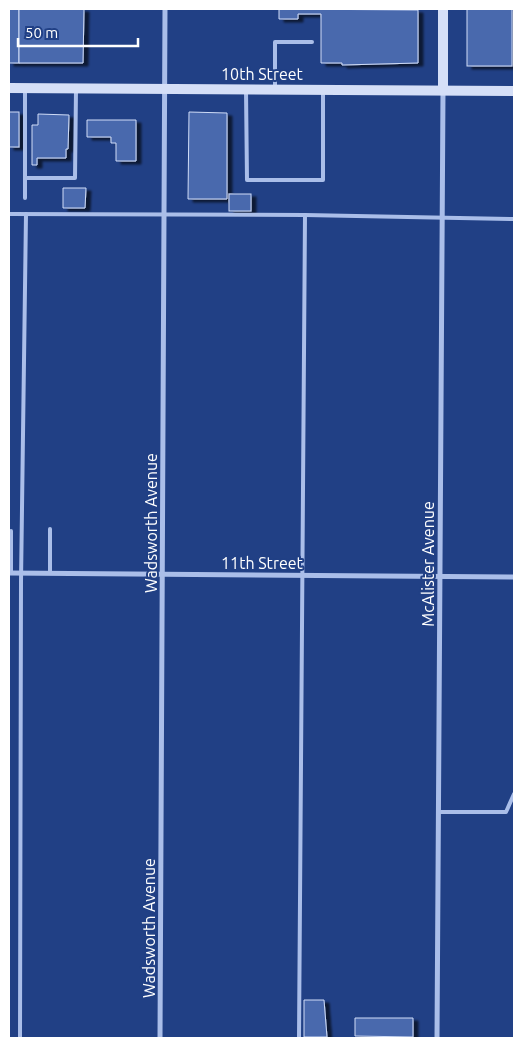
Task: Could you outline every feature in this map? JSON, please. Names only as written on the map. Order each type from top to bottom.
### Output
[{"type":"street","name":"Wadsworth Avenue","points":[[160,1038],[165,9]]},
{"type":"street","points":[[443,9],[443,90]]},
{"type":"street","name":"10th Street","points":[[9,88],[514,91]]},
{"type":"street","name":"McAlister Avenue","points":[[437,1038],[443,90]]},
{"type":"street","name":"11th Street","points":[[10,573],[514,577]]},
{"type":"lane","points":[[275,89],[275,42],[312,42]]},
{"type":"lane","points":[[25,88],[25,198]]},
{"type":"lane","points":[[25,178],[75,178],[76,88]]},
{"type":"lane","points":[[246,89],[247,180],[323,180],[323,89]]},
{"type":"lane","points":[[9,214],[305,215],[514,219]]},
{"type":"lane","points":[[20,1038],[21,573],[26,214]]},
{"type":"lane","points":[[299,1038],[305,215]]},
{"type":"lane","points":[[50,529],[50,574]]},
{"type":"lane","points":[[10,573],[12,531]]},
{"type":"lane","points":[[439,812],[506,812],[514,794]]},
{"type":"building","points":[[9,9],[19,9],[19,63],[9,63]]},
{"type":"building","points":[[19,9],[84,9],[83,63],[19,63]]},
{"type":"building","points":[[279,9],[418,10],[418,63],[342,65],[342,63],[321,63],[321,14],[298,14],[298,19],[279,19]]},
{"type":"building","points":[[467,9],[512,9],[512,66],[467,66]]},
{"type":"building","points":[[9,112],[19,112],[19,147],[9,147]]},
{"type":"building","points":[[189,112],[227,113],[227,199],[188,199]]},
{"type":"building","points":[[38,114],[69,115],[66,158],[37,158],[37,165],[32,165],[32,125],[38,125]]},
{"type":"building","points":[[87,120],[136,120],[136,161],[116,161],[116,143],[111,143],[111,137],[87,137]]},
{"type":"building","points":[[63,188],[86,188],[85,208],[63,208]]},
{"type":"building","points":[[229,194],[251,194],[251,211],[229,211]]},
{"type":"building","points":[[304,1000],[324,1000],[327,1037],[304,1037]]},
{"type":"building","points":[[355,1018],[413,1018],[413,1037],[355,1036]]}]
